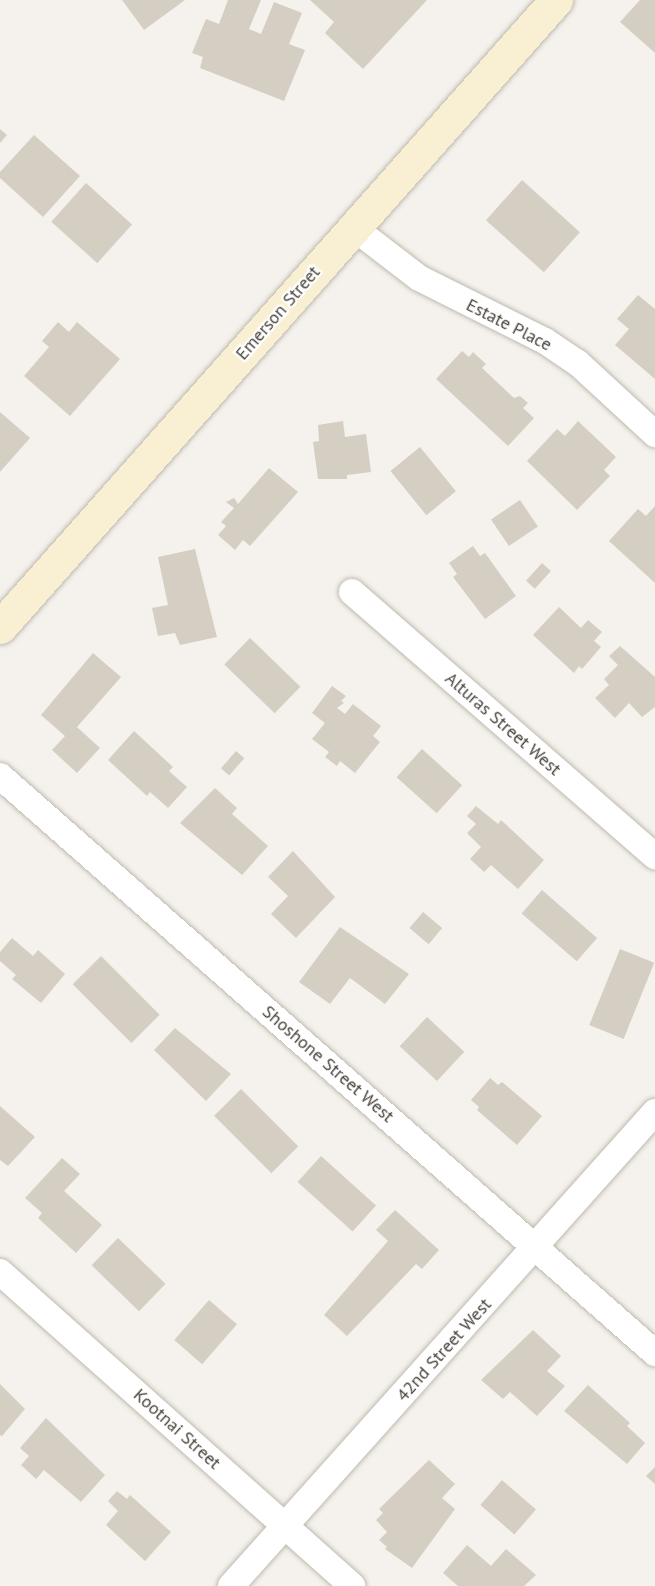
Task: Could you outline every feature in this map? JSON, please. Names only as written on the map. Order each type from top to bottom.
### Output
[{"type":"main road","name":"Emerson Street","points":[[0,627],[556,0]]},
{"type":"street","name":"Estate Place","points":[[354,228],[419,278],[545,341],[578,363],[655,434]]},
{"type":"street","name":"Alturas Street West","points":[[352,592],[655,856]]},
{"type":"street","name":"Shoshone Street West","points":[[0,776],[655,1353]]},
{"type":"street","name":"42nd Street West","points":[[231,1586],[536,1248],[655,1112]]},
{"type":"street","name":"Kootnai Street","points":[[0,1272],[353,1586]]},
{"type":"building","points":[[122,0],[185,0],[144,30]]},
{"type":"building","points":[[228,0],[261,0],[249,29],[261,34],[274,2],[302,13],[289,44],[305,50],[284,101],[200,68],[203,57],[192,53],[206,19],[219,24]]},
{"type":"building","points":[[310,0],[427,0],[363,69],[325,33],[334,22]]},
{"type":"building","points":[[640,0],[655,0],[655,53],[620,22]]},
{"type":"building","points":[[0,129],[7,135],[0,143]]},
{"type":"building","points":[[34,135],[80,176],[43,217],[0,178],[0,172]]},
{"type":"building","points":[[522,180],[580,232],[544,272],[486,220]]},
{"type":"building","points":[[86,183],[132,224],[97,263],[51,222]]},
{"type":"building","points":[[638,295],[655,309],[655,379],[615,345],[629,329],[617,319]]},
{"type":"building","points":[[58,322],[69,332],[77,322],[120,359],[70,416],[24,376],[49,347],[42,341]]},
{"type":"building","points":[[462,351],[469,357],[473,352],[486,364],[482,368],[514,398],[520,396],[528,403],[523,408],[534,418],[508,446],[436,379]]},
{"type":"building","points":[[0,412],[30,438],[0,472]]},
{"type":"building","points":[[343,421],[345,437],[366,434],[371,472],[347,475],[347,479],[318,479],[313,442],[319,441],[318,425]]},
{"type":"building","points":[[578,421],[616,457],[604,470],[610,476],[577,510],[527,461],[557,429],[565,436]]},
{"type":"building","points":[[420,447],[456,491],[426,515],[390,471]]},
{"type":"building","points":[[269,468],[298,492],[250,546],[243,540],[235,550],[218,535],[226,526],[221,522],[234,508],[226,502],[234,498],[238,504]]},
{"type":"building","points":[[520,500],[538,527],[509,546],[491,520]]},
{"type":"building","points":[[655,506],[655,583],[609,541],[638,509],[646,516]]},
{"type":"building","points":[[473,546],[480,556],[485,553],[516,596],[485,619],[453,577],[457,574],[449,563]]},
{"type":"building","points":[[195,549],[217,637],[180,645],[175,633],[158,636],[152,608],[168,605],[158,557]]},
{"type":"building","points":[[542,563],[551,571],[535,589],[526,581]]},
{"type":"building","points":[[559,607],[581,628],[588,620],[602,632],[594,641],[601,647],[582,669],[579,666],[574,673],[533,635]]},
{"type":"building","points":[[250,638],[300,687],[275,713],[224,665]]},
{"type":"building","points":[[620,646],[655,677],[655,707],[642,717],[629,703],[615,718],[595,698],[609,685],[604,679],[618,665],[609,656]]},
{"type":"building","points":[[93,653],[121,677],[77,727],[100,748],[77,773],[52,750],[65,736],[41,715]]},
{"type":"building","points":[[332,686],[346,696],[341,701],[344,703],[337,708],[345,714],[353,704],[381,726],[373,736],[380,742],[355,773],[340,761],[337,766],[325,757],[329,752],[312,739],[325,723],[312,713]]},
{"type":"building","points":[[134,731],[173,767],[169,771],[187,787],[168,808],[150,792],[147,796],[108,760]]},
{"type":"building","points":[[422,749],[462,785],[437,813],[397,777]]},
{"type":"building","points":[[236,751],[244,758],[229,776],[221,768]]},
{"type":"building","points":[[215,788],[237,808],[232,814],[268,846],[242,875],[180,823]]},
{"type":"building","points":[[476,806],[498,824],[501,820],[544,860],[518,889],[491,865],[484,872],[470,859],[481,847],[467,833],[476,824],[467,816]]},
{"type":"building","points":[[293,851],[335,897],[296,938],[271,914],[288,896],[268,877]]},
{"type":"building","points":[[542,890],[597,938],[577,961],[522,913]]},
{"type":"building","points":[[423,912],[442,928],[429,944],[410,928]]},
{"type":"building","points":[[340,927],[409,974],[385,1004],[350,978],[330,1004],[299,982]]},
{"type":"building","points":[[12,938],[33,956],[38,950],[65,974],[41,1003],[12,979],[16,975],[0,961],[0,952]]},
{"type":"building","points":[[620,949],[654,963],[624,1039],[589,1025]]},
{"type":"building","points":[[101,956],[160,1015],[131,1043],[73,984]]},
{"type":"building","points":[[427,1017],[464,1052],[437,1081],[400,1046]]},
{"type":"building","points":[[175,1028],[231,1074],[206,1101],[154,1050]]},
{"type":"building","points":[[490,1078],[498,1085],[502,1082],[542,1116],[517,1145],[477,1110],[479,1107],[471,1100]]},
{"type":"building","points":[[241,1089],[298,1146],[271,1173],[214,1116]]},
{"type":"building","points":[[0,1106],[35,1137],[8,1166],[0,1160]]},
{"type":"building","points":[[321,1156],[376,1206],[353,1232],[298,1182]]},
{"type":"building","points":[[62,1158],[80,1174],[64,1191],[102,1225],[76,1253],[38,1218],[42,1213],[25,1198]]},
{"type":"building","points":[[395,1210],[439,1250],[422,1269],[416,1264],[347,1336],[324,1315],[388,1241],[376,1230]]},
{"type":"building","points":[[118,1238],[165,1284],[139,1311],[92,1265]]},
{"type":"building","points":[[209,1300],[237,1324],[202,1364],[174,1340]]},
{"type":"building","points":[[533,1330],[561,1356],[547,1371],[565,1386],[537,1416],[510,1392],[503,1399],[481,1380]]},
{"type":"building","points":[[0,1384],[25,1409],[2,1436],[0,1435]]},
{"type":"building","points":[[588,1385],[630,1423],[627,1426],[645,1443],[627,1464],[564,1411]]},
{"type":"building","points":[[46,1418],[105,1475],[81,1502],[44,1470],[36,1479],[21,1465],[29,1456],[20,1448]]},
{"type":"building","points":[[429,1460],[455,1484],[442,1498],[455,1509],[412,1568],[385,1549],[387,1547],[379,1540],[387,1532],[376,1520],[383,1513],[379,1509]]},
{"type":"building","points":[[655,1467],[655,1484],[646,1476]]},
{"type":"building","points":[[502,1480],[536,1510],[514,1534],[480,1505]]},
{"type":"building","points":[[117,1491],[127,1499],[130,1495],[171,1532],[145,1561],[106,1525],[118,1511],[108,1501]]},
{"type":"building","points":[[467,1545],[491,1566],[506,1549],[536,1575],[524,1586],[458,1586],[443,1573]]}]
